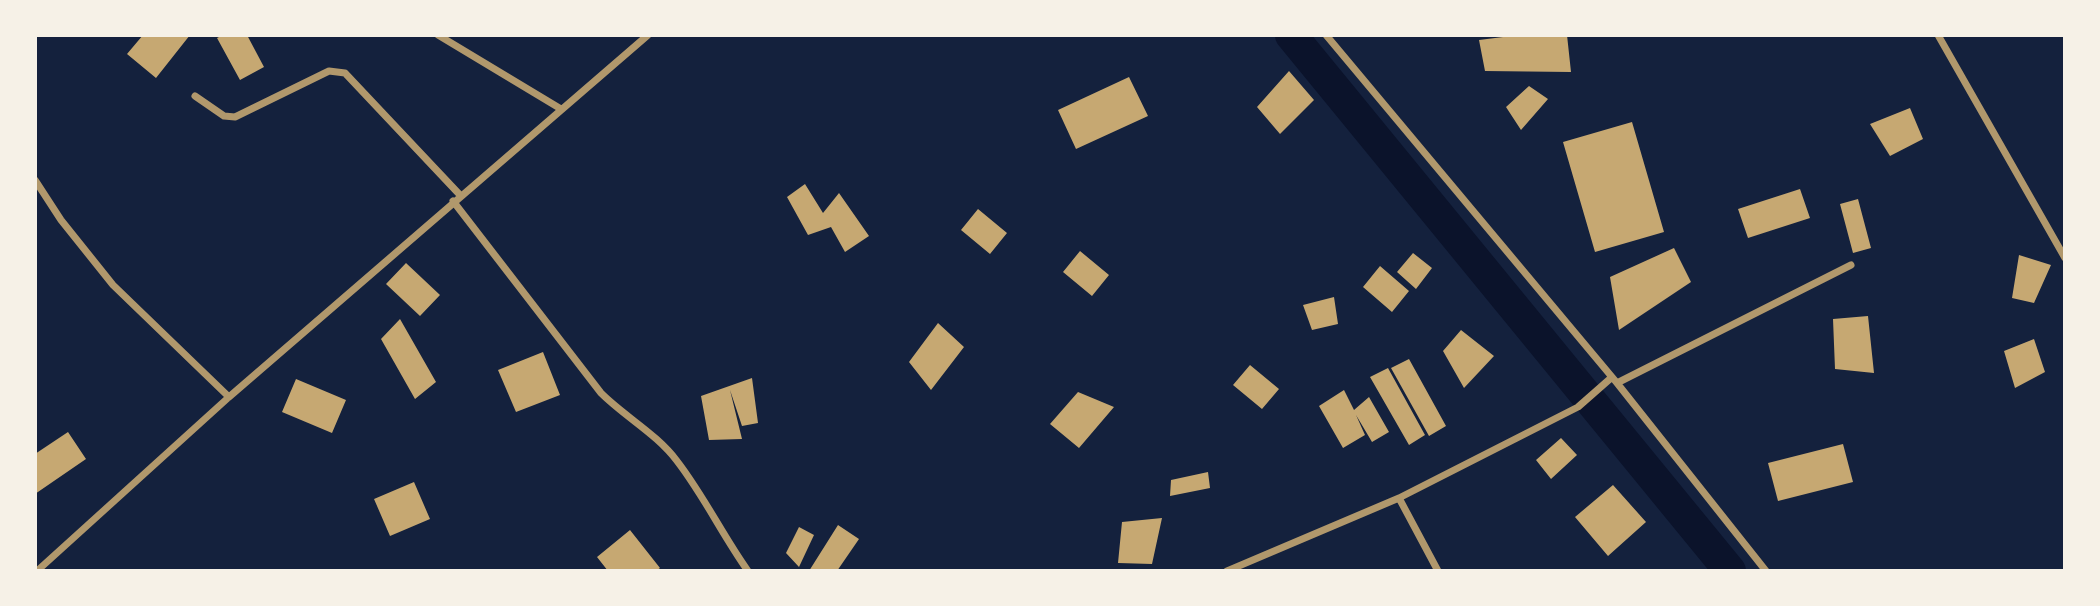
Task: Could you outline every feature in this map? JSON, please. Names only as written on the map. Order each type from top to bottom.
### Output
[{"type":"street","points":[[438,35],[561,109]]},
{"type":"street","points":[[37,571],[229,397],[453,201],[649,35]]},
{"type":"street","points":[[1326,35],[1614,381],[1766,571]]},
{"type":"street","points":[[1938,35],[2065,258]]},
{"type":"street","points":[[195,96],[224,116],[235,117],[328,71],[345,73],[460,195]]},
{"type":"street","points":[[35,180],[61,220],[113,285],[229,397]]},
{"type":"street","points":[[453,201],[601,393],[626,418],[652,435],[677,460],[748,571]]},
{"type":"street","points":[[1227,571],[1399,498],[1578,407],[1614,381],[1851,265]]},
{"type":"street","points":[[1399,498],[1437,571]]},
{"type":"building","points":[[143,35],[190,35],[156,78],[127,54]]},
{"type":"building","points":[[223,35],[247,35],[264,67],[240,80],[217,38]]},
{"type":"building","points":[[1519,35],[1567,35],[1571,72],[1485,71],[1479,40]]},
{"type":"building","points":[[1289,71],[1314,100],[1280,134],[1257,107]]},
{"type":"building","points":[[1129,77],[1148,116],[1076,149],[1058,110]]},
{"type":"building","points":[[1529,86],[1548,99],[1521,130],[1506,107]]},
{"type":"building","points":[[1910,108],[1923,139],[1890,156],[1870,124]]},
{"type":"building","points":[[1632,122],[1664,232],[1595,252],[1563,142]]},
{"type":"building","points":[[805,184],[823,213],[839,193],[869,236],[845,252],[831,227],[808,235],[787,197]]},
{"type":"building","points":[[1800,189],[1810,218],[1748,238],[1738,209]]},
{"type":"building","points":[[1858,199],[1871,248],[1853,253],[1840,204]]},
{"type":"building","points":[[978,209],[1007,233],[990,254],[961,230]]},
{"type":"building","points":[[1674,248],[1691,282],[1619,330],[1610,277]]},
{"type":"building","points":[[1080,251],[1109,275],[1092,296],[1063,272]]},
{"type":"building","points":[[1413,253],[1432,268],[1416,289],[1397,272]]},
{"type":"building","points":[[2019,255],[2051,265],[2034,303],[2012,298]]},
{"type":"building","points":[[406,263],[440,295],[420,316],[386,284]]},
{"type":"building","points":[[1380,266],[1409,291],[1392,312],[1363,287]]},
{"type":"building","points":[[1334,297],[1338,324],[1312,330],[1303,305]]},
{"type":"building","points":[[1868,316],[1874,373],[1835,369],[1833,319]]},
{"type":"building","points":[[400,319],[436,382],[415,399],[381,339]]},
{"type":"building","points":[[938,323],[964,347],[931,390],[909,362]]},
{"type":"building","points":[[1461,330],[1494,356],[1464,388],[1443,351]]},
{"type":"building","points":[[2034,339],[2045,372],[2015,388],[2004,351]]},
{"type":"building","points":[[543,352],[560,395],[516,412],[498,370]]},
{"type":"building","points":[[1409,359],[1446,426],[1429,436],[1391,368]]},
{"type":"building","points":[[1250,365],[1279,389],[1262,409],[1233,385]]},
{"type":"building","points":[[1388,368],[1425,435],[1409,445],[1370,377]]},
{"type":"building","points":[[752,378],[758,423],[742,426],[730,390],[742,439],[709,440],[701,396]]},
{"type":"building","points":[[296,379],[346,400],[332,433],[282,412]]},
{"type":"building","points":[[1344,390],[1354,410],[1369,397],[1389,432],[1372,442],[1356,415],[1365,435],[1343,448],[1319,406]]},
{"type":"building","points":[[1078,392],[1114,407],[1079,448],[1050,424]]},
{"type":"building","points":[[68,432],[86,459],[35,494],[35,454]]},
{"type":"building","points":[[1561,438],[1577,455],[1551,479],[1536,460]]},
{"type":"building","points":[[1843,444],[1853,482],[1778,501],[1768,463]]},
{"type":"building","points":[[1208,472],[1210,488],[1170,496],[1171,480]]},
{"type":"building","points":[[414,482],[430,519],[390,536],[374,499]]},
{"type":"building","points":[[1613,485],[1646,522],[1608,556],[1575,517]]},
{"type":"building","points":[[1162,518],[1152,564],[1118,563],[1122,522]]},
{"type":"building","points":[[838,525],[859,539],[837,571],[809,571]]},
{"type":"building","points":[[799,527],[814,535],[799,567],[786,553]]},
{"type":"building","points":[[630,530],[660,568],[656,571],[608,571],[597,557]]},
{"type":"waterway","points":[[1291,35],[1730,571]]}]
